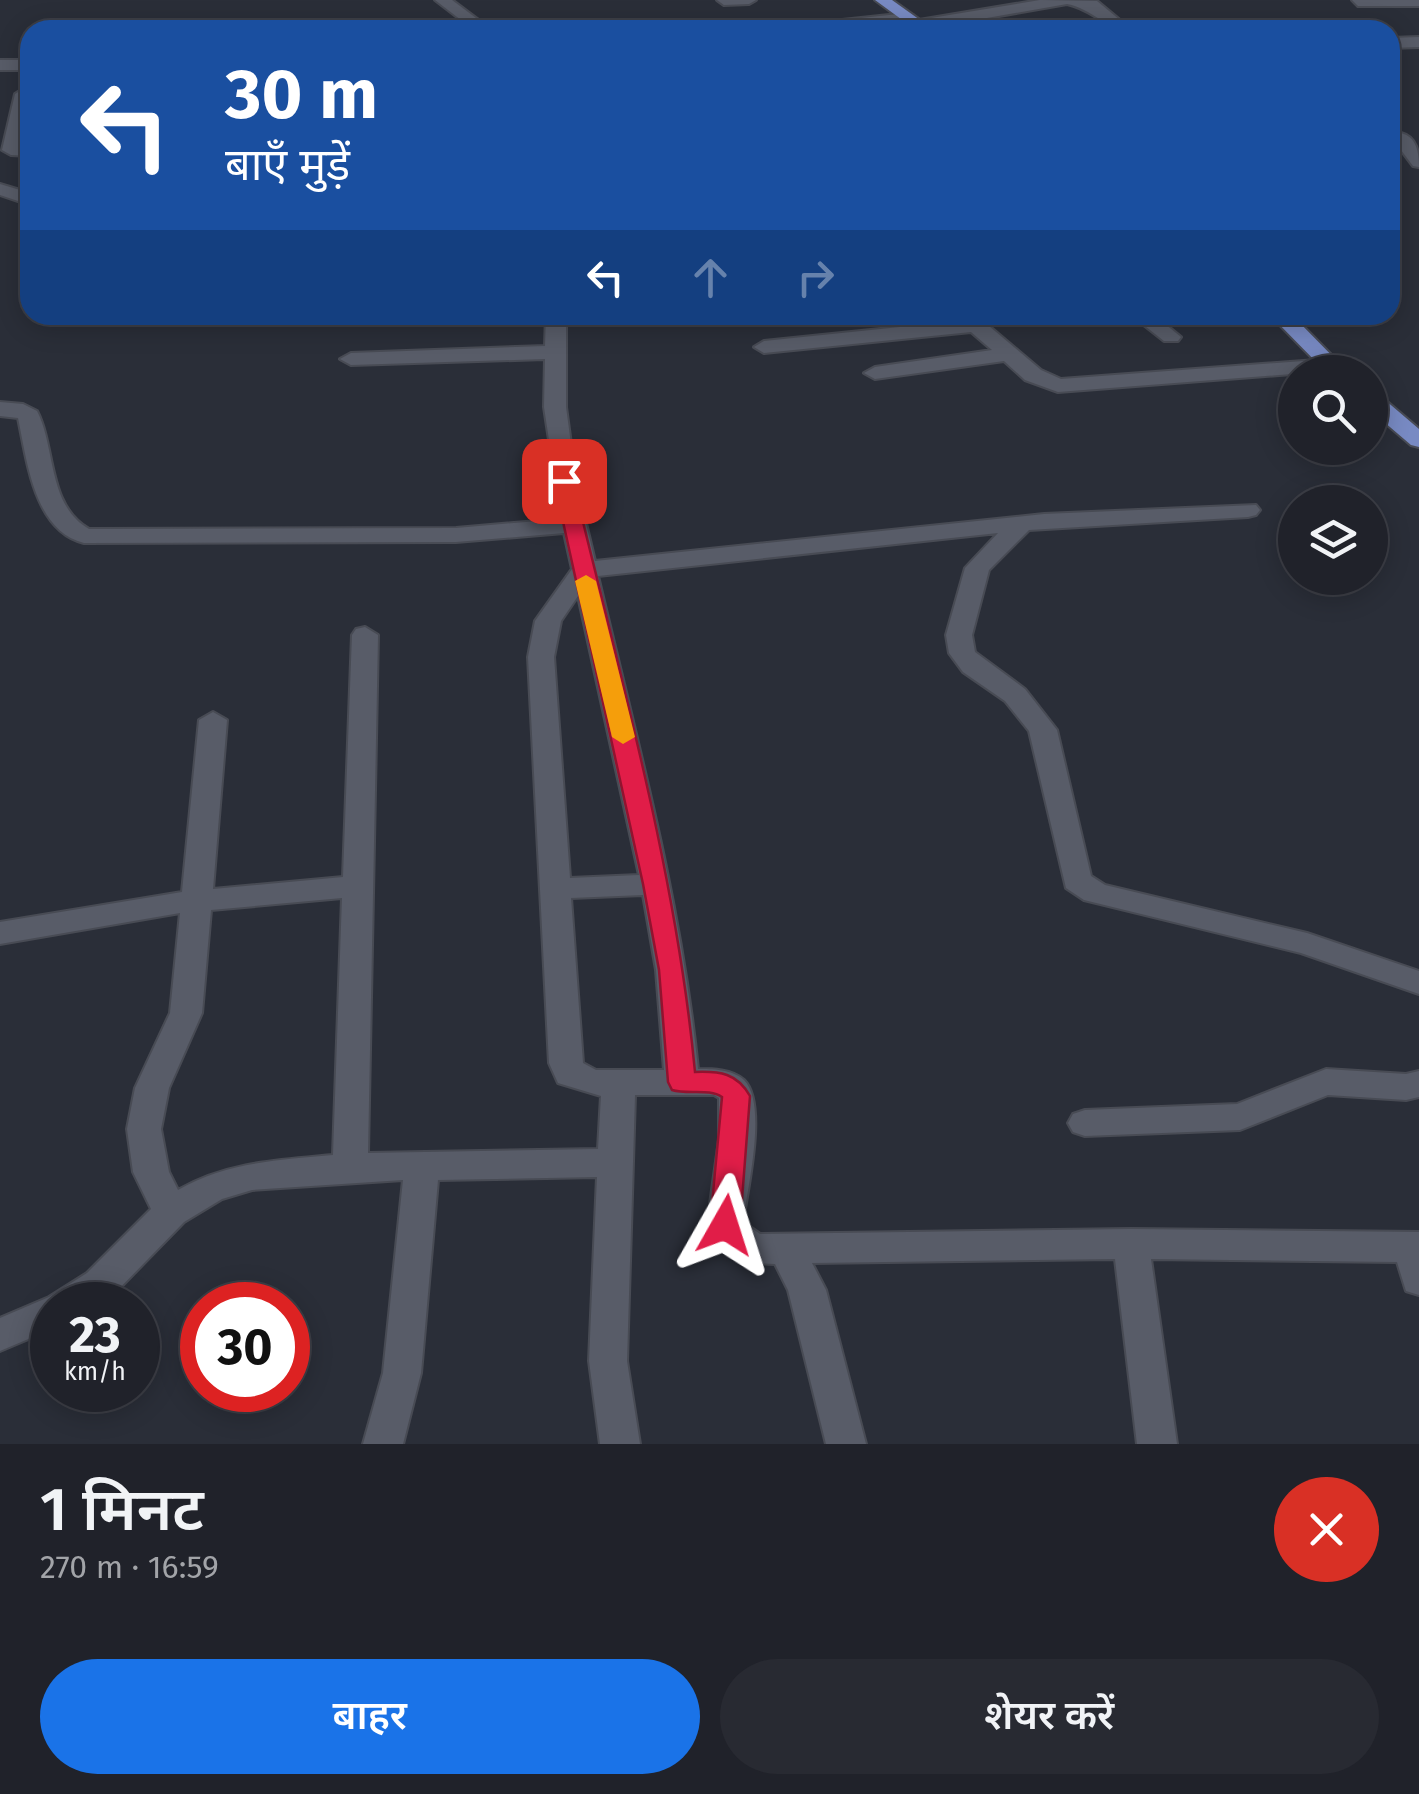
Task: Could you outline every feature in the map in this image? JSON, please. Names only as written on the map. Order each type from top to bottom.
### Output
[{"type":"main road","points":[[882,0],[912,20]]},
{"type":"main road","points":[[1290,325],[1320,355]]},
{"type":"main road","points":[[1388,414],[1419,440]]},
{"type":"street","points":[[442,0],[470,20]]},
{"type":"street","points":[[724,1],[748,0]]},
{"type":"street","points":[[967,20],[1016,16],[1046,2],[1091,1],[1113,20]]},
{"type":"street","points":[[1358,2],[1419,2]]},
{"type":"street","points":[[20,118],[12,150],[20,150]]},
{"type":"street","points":[[1403,138],[1419,162]]},
{"type":"street","points":[[556,325],[556,408],[574,525],[656,884],[672,970],[682,1082]]},
{"type":"street","points":[[764,347],[932,325]]},
{"type":"street","points":[[976,325],[1044,382],[1076,387],[1278,373]]},
{"type":"street","points":[[1154,325],[1170,337]]},
{"type":"street","points":[[350,359],[555,352]]},
{"type":"street","points":[[875,373],[1009,354]]},
{"type":"street","points":[[0,408],[29,416],[41,470],[66,526],[84,536],[456,535],[574,525]]},
{"type":"street","points":[[1248,510],[1124,514],[583,570],[548,621],[541,657],[566,1064],[570,1074],[580,1081],[718,1082],[730,1088],[736,1096],[725,1225],[738,1241],[759,1249],[1132,1244],[1417,1258]]},
{"type":"street","points":[[1021,524],[977,568],[959,635],[962,653],[972,666],[1024,704],[1043,730],[1077,881],[1095,893],[1307,944],[1419,982]]},
{"type":"street","points":[[350,1167],[365,635]]},
{"type":"street","points":[[171,1212],[151,1172],[144,1129],[152,1088],[186,1014],[213,720]]},
{"type":"street","points":[[554,889],[656,884]]},
{"type":"street","points":[[0,933],[44,922],[196,902],[359,886]]},
{"type":"street","points":[[1085,1123],[1240,1118],[1326,1082],[1419,1084]]},
{"type":"street","points":[[618,1083],[608,1361],[620,1444]]},
{"type":"street","points":[[102,1282],[171,1212],[211,1188],[252,1176],[350,1167],[614,1163]]},
{"type":"street","points":[[383,1444],[402,1372],[422,1166]]},
{"type":"street","points":[[1132,1244],[1157,1444]]},
{"type":"street","points":[[787,1251],[807,1290],[846,1444]]},
{"type":"street","points":[[0,1334],[30,1321]]},
{"type":"slow traffic","points":[[586,581],[623,737]]},
{"type":"route","points":[[564,481],[656,884],[672,970],[682,1082],[718,1082],[736,1096],[725,1225]]}]
